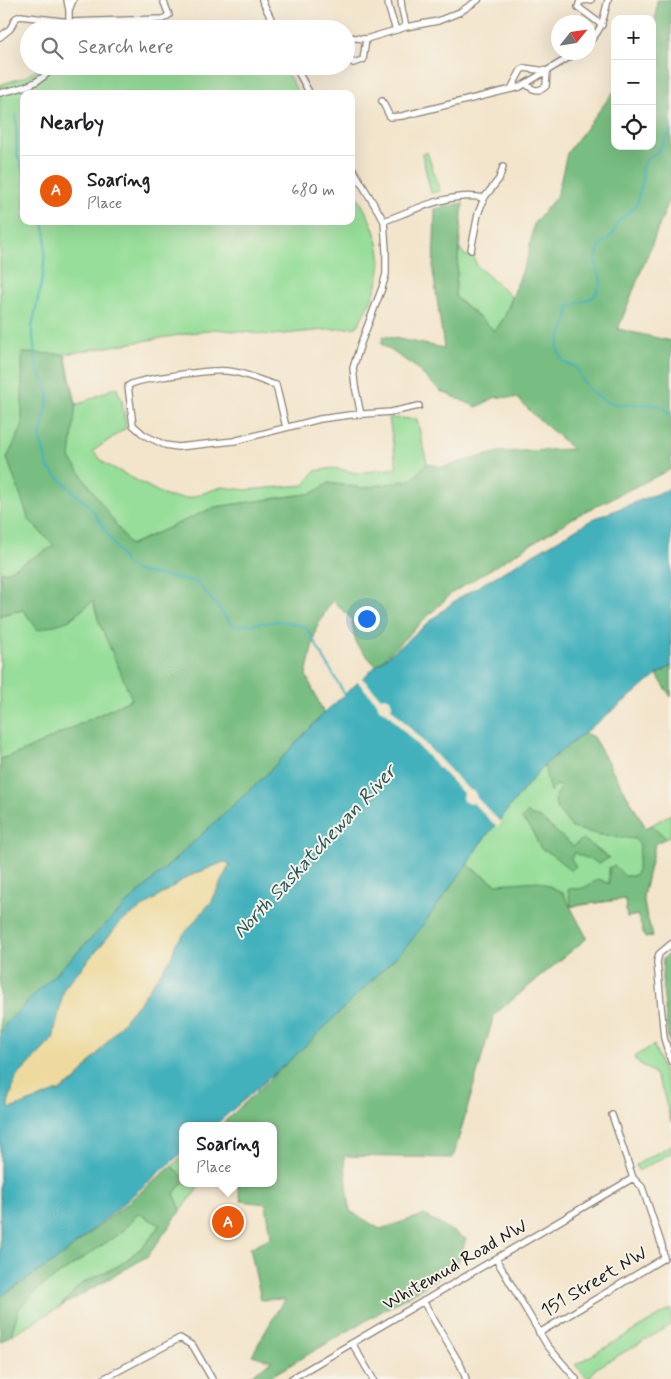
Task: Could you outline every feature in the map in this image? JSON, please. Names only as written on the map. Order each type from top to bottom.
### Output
[{"type":"street","points":[[67,0],[69,20]]},
{"type":"street","points":[[69,10],[73,0]]},
{"type":"street","points":[[142,20],[166,18],[169,15],[169,11],[163,0]]},
{"type":"street","points":[[262,0],[272,20]]},
{"type":"street","points":[[388,0],[387,5],[392,13],[396,30]]},
{"type":"street","points":[[401,0],[406,27]]},
{"type":"street","points":[[355,38],[366,39],[445,18],[460,12],[478,0]]},
{"type":"street","points":[[590,0],[580,1],[578,7],[602,25]]},
{"type":"street","points":[[596,36],[602,25],[608,0]]},
{"type":"street","points":[[0,37],[10,29],[16,18],[20,16],[40,20]]},
{"type":"street","points":[[355,62],[362,60],[366,39]]},
{"type":"street","points":[[382,101],[390,117],[402,116],[527,85],[565,60]]},
{"type":"street","points":[[512,89],[521,70],[524,68],[547,71]]},
{"type":"street","points":[[527,85],[535,90],[542,89],[546,86],[547,71]]},
{"type":"street","points":[[0,93],[16,91],[33,84],[46,75]]},
{"type":"street","points":[[300,75],[308,90]]},
{"type":"street","points":[[471,250],[478,214],[484,198],[499,179],[503,167]]},
{"type":"street","points":[[355,173],[384,221],[386,250],[386,274],[353,368],[362,415]]},
{"type":"street","points":[[384,221],[423,206],[450,199],[473,196],[484,198]]},
{"type":"street","points":[[286,427],[276,385],[256,380],[248,375],[227,371],[201,372],[138,381],[128,386],[133,424],[144,435],[165,445],[178,447],[234,441],[320,419],[391,412],[419,406]]},
{"type":"street","points":[[671,944],[659,954],[657,962],[664,1038],[671,1061]]},
{"type":"street","points":[[612,1114],[633,1178]]},
{"type":"street","name":"151 Street NW","points":[[539,1333],[664,1258],[662,1246],[642,1187],[633,1178]]},
{"type":"street","name":"Whitemud Road NW","points":[[291,1379],[633,1178]]},
{"type":"street","points":[[496,1259],[539,1333],[576,1379]]},
{"type":"street","points":[[423,1301],[461,1366],[466,1379]]},
{"type":"street","points":[[103,1379],[180,1338],[193,1346],[212,1379]]},
{"type":"street","points":[[352,1343],[373,1379]]},
{"type":"green space","points":[[657,0],[671,0],[671,199],[618,329],[671,341],[671,469],[578,515],[452,593],[376,666],[356,644],[351,618],[332,600],[316,629],[306,675],[324,713],[266,775],[118,912],[7,1022],[0,1033],[0,759],[22,752],[132,699],[99,622],[93,601],[68,621],[38,630],[23,610],[0,615],[0,572],[6,572],[54,546],[29,520],[7,458],[22,427],[22,353],[64,354],[76,404],[70,458],[130,545],[215,507],[313,493],[329,483],[363,488],[412,480],[427,463],[442,467],[499,452],[573,449],[517,398],[496,397],[477,407],[440,391],[414,366],[381,344],[384,336],[444,348],[433,271],[435,209],[463,203],[455,297],[495,331],[505,316],[528,256],[534,223],[557,196],[567,153],[611,95],[611,150],[656,150]]},
{"type":"green space","points":[[288,75],[297,90],[20,90],[20,225],[355,225],[355,193],[364,208],[378,243],[380,268],[378,281],[357,327],[272,335],[215,329],[65,354],[76,404],[116,387],[122,400],[126,428],[93,451],[104,463],[168,497],[189,498],[222,487],[246,490],[304,485],[315,471],[333,468],[357,473],[397,468],[389,418],[417,419],[427,463],[412,480],[363,488],[329,483],[314,493],[215,507],[130,545],[0,579],[0,85],[27,76]]},
{"type":"green space","points":[[427,152],[440,191],[431,193],[422,154]]},
{"type":"green space","points":[[459,247],[465,256],[473,255],[477,266],[512,297],[505,316],[495,332],[455,297]]},
{"type":"green space","points":[[93,601],[99,622],[113,641],[132,699],[22,752],[0,759],[0,615],[23,610],[68,621]]},
{"type":"green space","points":[[671,666],[671,697],[657,675]]},
{"type":"green space","points":[[584,733],[593,737],[646,828],[671,814],[671,835],[655,844],[643,896],[653,936],[645,938],[638,915],[627,917],[625,899],[531,912],[496,884],[467,865],[479,845],[544,765]]},
{"type":"green space","points":[[584,733],[593,737],[646,828],[652,825],[666,838],[655,844],[643,896],[653,936],[645,938],[638,915],[627,917],[625,899],[571,906],[568,890],[570,888],[582,888],[599,879],[609,884],[609,868],[614,865],[625,876],[632,876],[637,873],[640,845],[635,839],[601,835],[572,828],[556,807],[555,799],[561,787],[557,785],[550,792],[544,765]]},
{"type":"green space","points":[[528,812],[530,815],[540,818],[573,846],[583,839],[609,858],[598,864],[574,852],[571,859],[576,866],[571,871],[541,849],[530,827],[521,819]]},
{"type":"green space","points":[[467,865],[496,884],[539,881],[563,893],[587,938],[494,1015],[453,1158],[344,1156],[350,1211],[380,1229],[424,1215],[466,1239],[456,1268],[266,1379],[246,1379],[272,1361],[252,1355],[284,1299],[261,1300],[250,1248],[271,1237],[266,1204],[241,1201],[238,1187],[277,1187],[277,1122],[224,1122],[408,945]]},
{"type":"green space","points":[[671,951],[671,1046],[668,1038],[662,977],[663,959]]},
{"type":"green space","points":[[654,1045],[671,1095],[671,1122],[664,1095],[655,1074],[636,1061],[635,1056]]},
{"type":"green space","points":[[671,1145],[671,1153],[638,1171],[636,1165]]},
{"type":"green space","points":[[179,1160],[179,1173],[172,1166]]},
{"type":"green space","points":[[172,1166],[179,1173],[179,1187],[174,1194],[181,1210],[148,1256],[60,1307],[81,1284],[120,1265],[146,1244],[160,1225],[138,1213],[123,1231],[39,1288],[19,1308],[11,1335],[0,1342],[0,1297],[62,1256]]},
{"type":"green space","points":[[179,1187],[199,1187],[181,1210],[174,1194]]},
{"type":"green space","points":[[138,1213],[160,1225],[146,1244],[120,1265],[81,1284],[60,1307],[11,1335],[19,1308],[39,1288],[123,1231]]},
{"type":"green space","points":[[671,1309],[671,1325],[595,1369],[589,1379],[575,1365]]},
{"type":"sand","points":[[224,862],[230,863],[212,901],[176,943],[172,956],[142,999],[76,1080],[59,1091],[10,1109],[8,1103],[16,1078],[53,1039],[64,988],[121,922],[187,877]]},
{"type":"water","name":"North Saskatchewan River","points":[[671,488],[671,666],[657,675],[544,765],[479,845],[467,865],[408,945],[298,1053],[219,1122],[179,1122],[179,1155],[62,1256],[0,1297],[0,1033],[7,1022],[118,912],[266,775],[324,713],[376,666],[457,599],[593,519]],"holes":[[[224,862],[230,864],[212,901],[176,943],[172,956],[142,999],[76,1080],[59,1091],[10,1109],[8,1103],[16,1078],[53,1039],[64,988],[121,922],[187,877]]]},
{"type":"pier","points":[[361,677],[381,698],[390,699],[391,708],[468,789],[475,792],[477,798],[501,823],[497,827],[473,803],[469,804],[463,801],[463,793],[386,712],[379,709],[377,703],[357,681]]},
{"type":"waterway","points":[[16,115],[17,154],[20,162]]},
{"type":"waterway","points":[[671,130],[658,152],[648,158],[641,168],[643,180],[637,203],[630,212],[618,221],[613,234],[601,245],[595,259],[601,282],[594,297],[569,307],[567,321],[558,342],[558,351],[564,362],[577,368],[583,382],[594,394],[615,404],[649,404],[660,406],[665,408],[671,418]]},
{"type":"waterway","points":[[43,225],[46,235],[43,275],[32,327],[36,364],[49,394],[40,438],[48,468],[92,509],[126,564],[136,571],[197,582],[233,626],[281,621],[306,627],[345,695]]},
{"type":"place","name":"Soaring","points":[[228,1222]]}]
